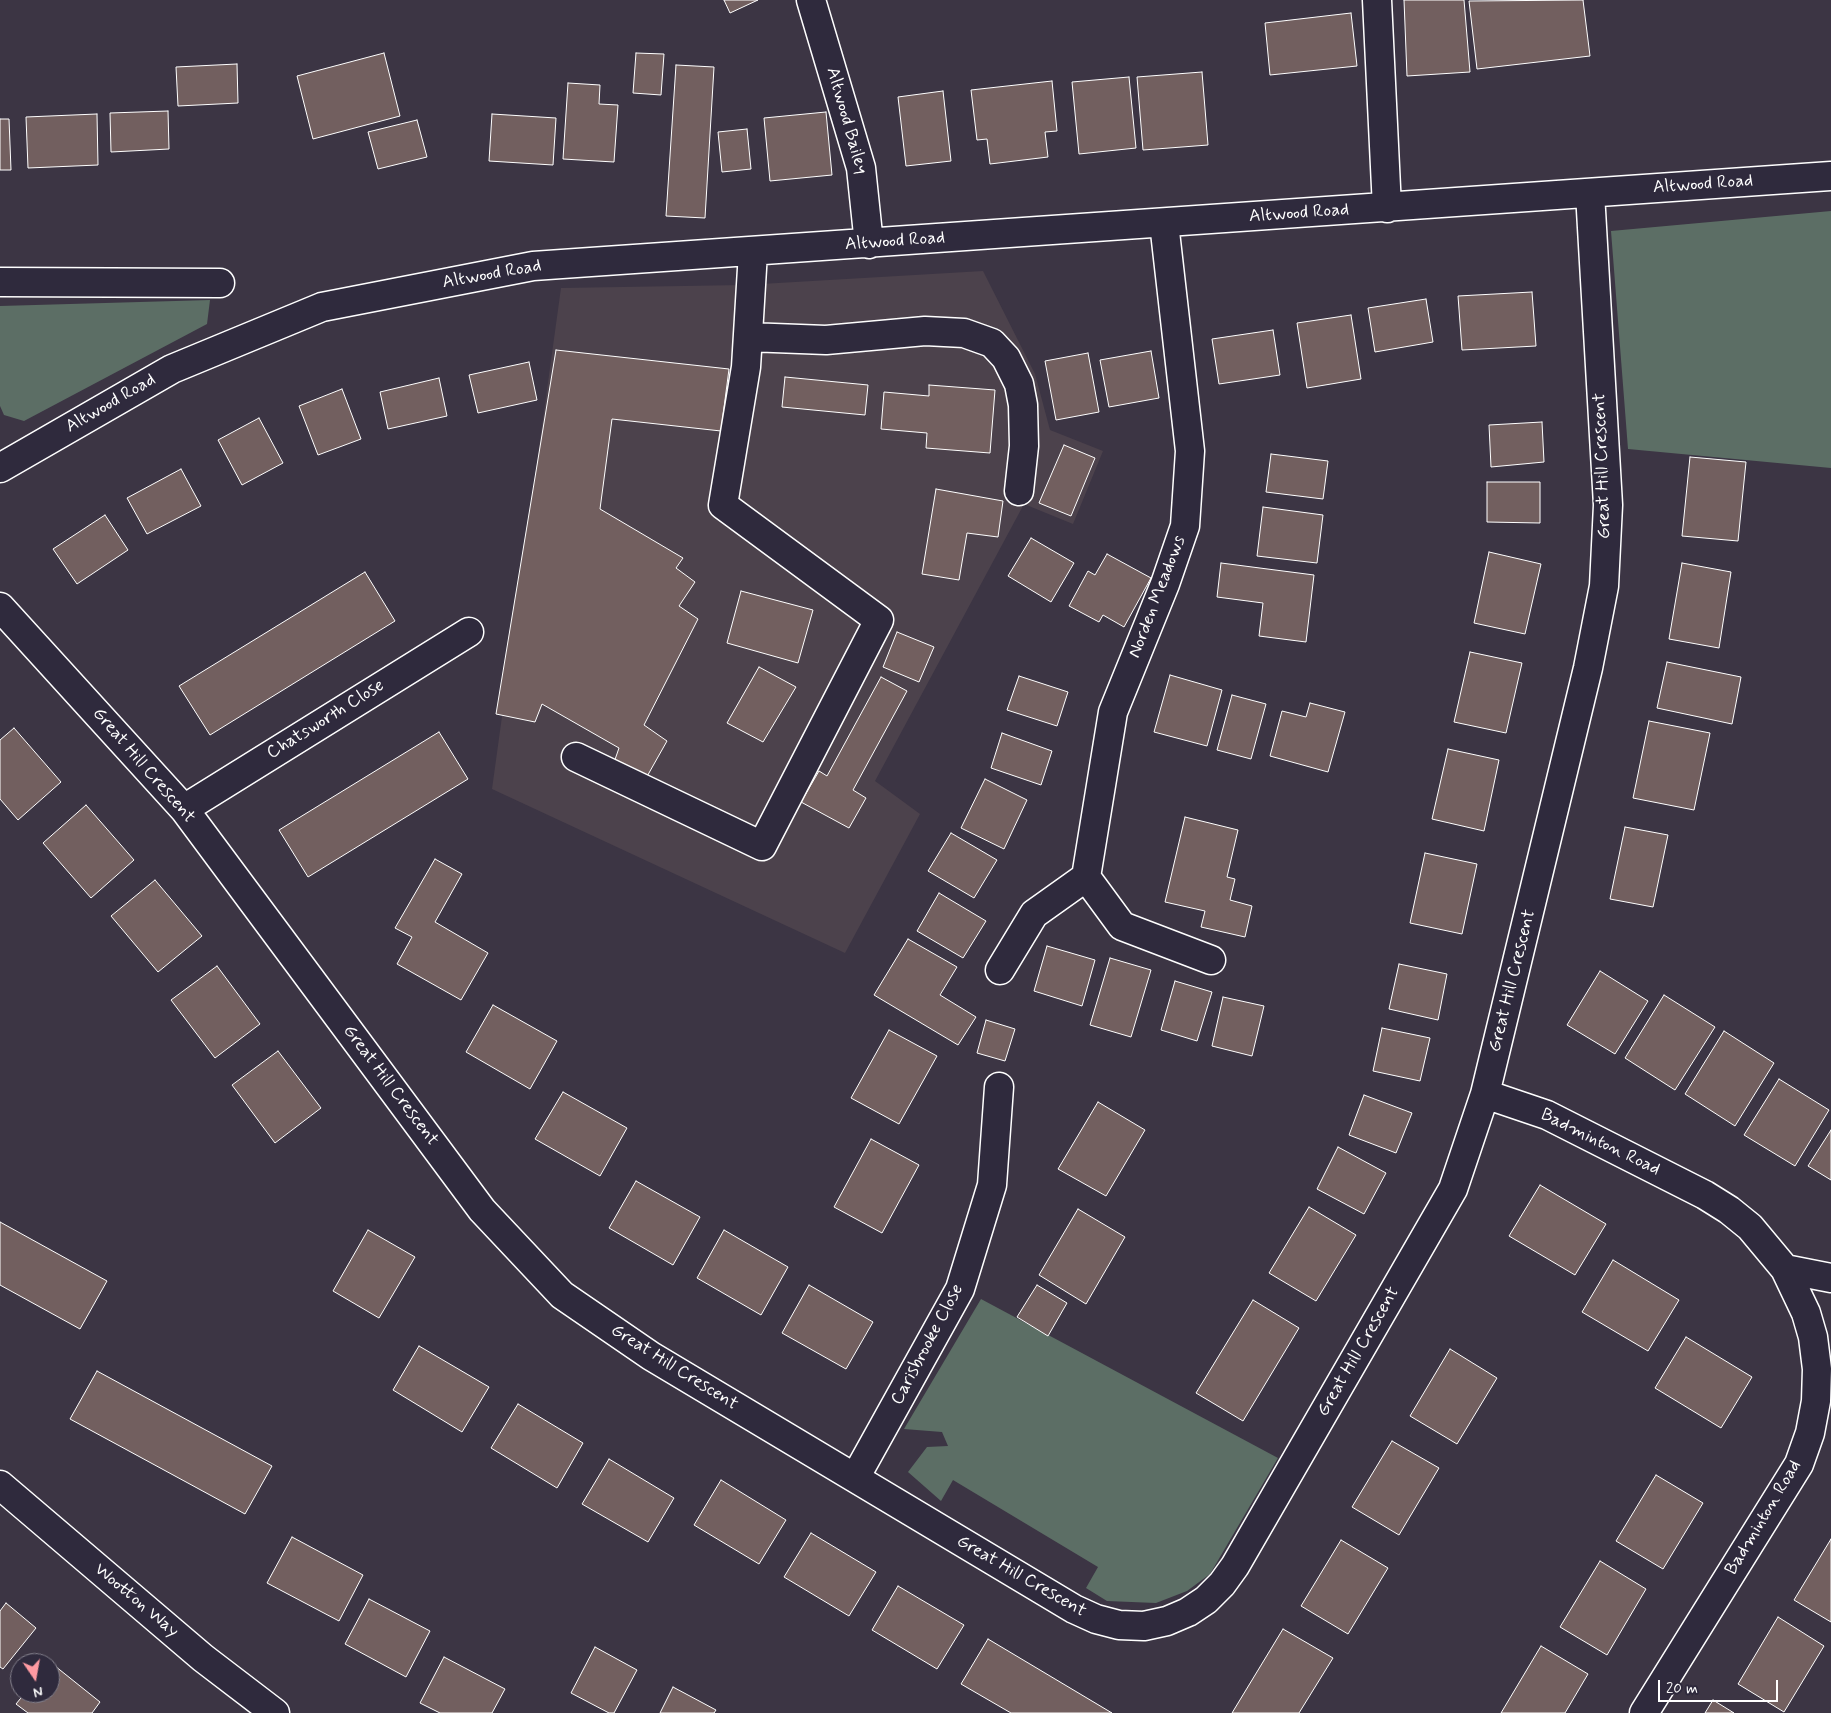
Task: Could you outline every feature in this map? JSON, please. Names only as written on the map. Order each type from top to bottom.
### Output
[{"type":"street","name":"Altwood Bailey","points":[[811,0],[862,168],[870,244]]},
{"type":"street","points":[[1377,0],[1387,208]]},
{"type":"street","name":"Altwood Road","points":[[0,468],[172,369],[322,307],[533,266],[1831,176]]},
{"type":"street","name":"Great Hill Crescent","points":[[0,607],[184,809],[482,1210],[562,1294],[651,1356],[1074,1609],[1096,1619],[1119,1625],[1144,1626],[1167,1621],[1188,1612],[1206,1600],[1222,1584],[1234,1566],[1453,1189],[1485,1094],[1588,668],[1604,586],[1608,505],[1590,193]]},
{"type":"street","name":"Norden Meadows","points":[[1086,877],[1113,712],[1165,584],[1185,526],[1190,451],[1164,223]]},
{"type":"street","points":[[576,758],[762,846],[879,620],[723,505],[746,366],[754,252]]},
{"type":"street","points":[[0,282],[220,283]]},
{"type":"street","points":[[748,337],[826,340],[925,331],[964,333],[992,343],[1006,358],[1019,384],[1023,405],[1024,446],[1019,491]]},
{"type":"street","name":"Chatsworth Close","points":[[184,809],[469,632]]},
{"type":"street","points":[[1000,970],[1034,914],[1086,877],[1122,926],[1211,960]]},
{"type":"street","name":"Carisbrooke Close","points":[[855,1478],[960,1289],[992,1185],[999,1087]]},
{"type":"street","name":"Badminton Road","points":[[1485,1094],[1547,1114],[1705,1195],[1750,1227],[1785,1269],[1806,1313],[1813,1337],[1817,1369],[1816,1401],[1810,1433],[1799,1464],[1644,1713]]},
{"type":"street","points":[[1785,1269],[1831,1278]]},
{"type":"street","name":"Wootton Way","points":[[0,1485],[203,1658],[275,1713]]},
{"type":"shaded area","points":[[983,271],[1035,374],[1050,430],[1103,451],[1073,524],[1024,504],[875,781],[920,814],[845,953],[492,789],[561,288],[744,285]]},
{"type":"green space","points":[[1831,211],[1831,468],[1628,449],[1611,231]]},
{"type":"green space","points":[[210,300],[207,324],[24,421],[4,415],[0,406],[0,306]]},
{"type":"green space","points":[[981,1299],[1278,1458],[1210,1574],[1187,1591],[1156,1603],[1107,1601],[1086,1588],[1098,1567],[953,1480],[941,1501],[908,1472],[927,1447],[948,1446],[942,1432],[904,1429]]},
{"type":"building","points":[[724,0],[758,0],[730,13]]},
{"type":"building","points":[[1404,0],[1464,0],[1470,72],[1407,76]]},
{"type":"building","points":[[1583,0],[1590,56],[1477,69],[1469,1]]},
{"type":"building","points":[[1351,13],[1357,66],[1270,75],[1265,23]]},
{"type":"building","points":[[384,53],[400,116],[313,139],[297,76]]},
{"type":"building","points":[[636,53],[664,54],[661,95],[633,93]]},
{"type":"building","points":[[237,64],[238,103],[178,106],[176,67]]},
{"type":"building","points":[[676,65],[714,67],[705,218],[666,216]]},
{"type":"building","points":[[1202,72],[1208,145],[1143,150],[1137,77]]},
{"type":"building","points":[[1129,77],[1136,148],[1079,154],[1072,82]]},
{"type":"building","points":[[1052,81],[1057,131],[1045,132],[1048,157],[990,164],[987,139],[977,140],[971,90]]},
{"type":"building","points":[[568,83],[600,85],[599,104],[618,105],[614,162],[563,159]]},
{"type":"building","points":[[943,91],[951,161],[906,166],[898,97]]},
{"type":"building","points":[[168,111],[169,149],[111,152],[110,113]]},
{"type":"building","points":[[826,112],[832,175],[770,181],[764,118]]},
{"type":"building","points":[[97,114],[98,165],[28,168],[26,117]]},
{"type":"building","points":[[492,114],[556,118],[553,165],[489,161]]},
{"type":"building","points":[[0,119],[9,119],[11,170],[0,170]]},
{"type":"building","points":[[417,120],[427,157],[378,169],[368,132]]},
{"type":"building","points":[[747,129],[751,169],[722,172],[718,132]]},
{"type":"building","points":[[1532,292],[1536,346],[1462,350],[1458,296]]},
{"type":"building","points":[[1426,299],[1433,342],[1375,352],[1368,308]]},
{"type":"building","points":[[1351,315],[1361,379],[1307,388],[1297,323]]},
{"type":"building","points":[[1273,330],[1280,375],[1219,384],[1212,339]]},
{"type":"building","points":[[556,350],[729,369],[721,431],[612,419],[600,509],[683,558],[676,568],[695,582],[679,606],[698,619],[644,725],[667,741],[645,780],[611,771],[619,748],[542,704],[535,722],[496,714]]},
{"type":"building","points":[[1151,351],[1159,398],[1109,407],[1100,360]]},
{"type":"building","points":[[1088,353],[1099,412],[1056,420],[1045,361]]},
{"type":"building","points":[[529,362],[537,400],[478,413],[469,375]]},
{"type":"building","points":[[785,377],[868,385],[865,415],[782,407]]},
{"type":"building","points":[[439,378],[447,416],[388,429],[380,392]]},
{"type":"building","points":[[929,385],[995,390],[990,453],[926,448],[927,433],[881,429],[884,392],[929,396]]},
{"type":"building","points":[[342,389],[361,439],[318,455],[299,406]]},
{"type":"building","points":[[259,418],[283,463],[242,485],[218,440]]},
{"type":"building","points":[[1542,422],[1544,462],[1491,467],[1489,425]]},
{"type":"building","points":[[1064,445],[1095,458],[1071,516],[1039,503]]},
{"type":"building","points":[[1271,454],[1328,461],[1323,499],[1266,492]]},
{"type":"building","points":[[1690,457],[1746,462],[1738,541],[1682,536]]},
{"type":"building","points":[[181,469],[201,506],[147,534],[127,498]]},
{"type":"building","points":[[1487,482],[1540,482],[1540,523],[1487,522]]},
{"type":"building","points":[[936,489],[1003,501],[998,537],[967,533],[959,580],[922,574]]},
{"type":"building","points":[[1263,507],[1323,515],[1317,563],[1257,556]]},
{"type":"building","points":[[105,515],[128,550],[77,584],[53,549]]},
{"type":"building","points":[[1031,538],[1074,563],[1051,602],[1008,576]]},
{"type":"building","points":[[1489,552],[1541,564],[1525,634],[1474,623]]},
{"type":"building","points":[[1107,554],[1151,578],[1124,627],[1103,615],[1099,622],[1069,606],[1088,571],[1095,575]]},
{"type":"building","points":[[1221,563],[1314,575],[1306,642],[1259,636],[1263,603],[1217,597]]},
{"type":"building","points":[[1682,563],[1731,572],[1719,648],[1669,639]]},
{"type":"building","points":[[365,572],[395,621],[210,735],[179,686]]},
{"type":"building","points":[[741,591],[813,610],[798,663],[727,643]]},
{"type":"building","points":[[897,632],[934,647],[919,682],[883,667]]},
{"type":"building","points":[[1470,652],[1522,663],[1506,733],[1454,722]]},
{"type":"building","points":[[1667,662],[1741,677],[1732,724],[1657,708]]},
{"type":"building","points":[[759,667],[796,687],[763,742],[727,723]]},
{"type":"building","points":[[1170,675],[1222,690],[1207,746],[1154,732]]},
{"type":"building","points":[[1019,676],[1068,692],[1057,726],[1007,710]]},
{"type":"building","points":[[881,677],[907,691],[853,790],[866,798],[849,828],[801,802],[819,771],[827,776]]},
{"type":"building","points":[[1232,695],[1266,704],[1251,759],[1217,750]]},
{"type":"building","points":[[1310,703],[1345,712],[1328,772],[1270,756],[1282,711],[1306,717]]},
{"type":"building","points":[[1649,721],[1710,733],[1694,810],[1633,798]]},
{"type":"building","points":[[14,728],[61,782],[18,820],[0,799],[0,740]]},
{"type":"building","points":[[439,732],[468,779],[308,877],[279,830]]},
{"type":"building","points":[[1002,733],[1052,751],[1041,785],[991,768]]},
{"type":"building","points":[[1448,749],[1499,760],[1484,831],[1432,819]]},
{"type":"building","points":[[985,779],[1027,800],[1004,849],[961,828]]},
{"type":"building","points":[[86,805],[134,860],[91,898],[43,843]]},
{"type":"building","points":[[1185,817],[1238,830],[1227,877],[1235,879],[1230,900],[1252,906],[1245,937],[1201,927],[1205,911],[1165,902]]},
{"type":"building","points":[[1625,827],[1668,835],[1653,907],[1610,899]]},
{"type":"building","points":[[951,833],[997,860],[974,898],[928,871]]},
{"type":"building","points":[[1425,853],[1477,864],[1462,934],[1410,923]]},
{"type":"building","points":[[435,859],[462,874],[435,922],[488,953],[461,1000],[397,964],[412,937],[395,928]]},
{"type":"building","points":[[155,880],[202,936],[158,972],[111,916]]},
{"type":"building","points":[[939,893],[986,921],[963,958],[917,931]]},
{"type":"building","points":[[908,939],[957,967],[940,995],[976,1017],[958,1045],[874,995]]},
{"type":"building","points":[[1047,946],[1095,960],[1082,1006],[1034,991]]},
{"type":"building","points":[[1110,958],[1151,970],[1131,1037],[1090,1025]]},
{"type":"building","points":[[1399,964],[1447,974],[1438,1020],[1389,1009]]},
{"type":"building","points":[[217,966],[260,1024],[215,1058],[171,1000]]},
{"type":"building","points":[[1600,971],[1648,1001],[1615,1054],[1567,1025]]},
{"type":"building","points":[[1175,981],[1212,992],[1197,1041],[1161,1030]]},
{"type":"building","points":[[1664,995],[1715,1027],[1675,1090],[1625,1058]]},
{"type":"building","points":[[1223,997],[1264,1006],[1252,1056],[1212,1046]]},
{"type":"building","points":[[493,1005],[557,1041],[530,1089],[466,1052]]},
{"type":"building","points":[[986,1020],[1015,1029],[1005,1061],[977,1053]]},
{"type":"building","points":[[1382,1028],[1430,1038],[1420,1081],[1373,1071]]},
{"type":"building","points":[[889,1030],[937,1056],[899,1124],[851,1098]]},
{"type":"building","points":[[1724,1031],[1774,1063],[1735,1126],[1685,1094]]},
{"type":"building","points":[[278,1051],[321,1108],[275,1143],[232,1085]]},
{"type":"building","points":[[1779,1079],[1829,1110],[1795,1166],[1744,1135]]},
{"type":"building","points":[[563,1092],[627,1128],[600,1176],[535,1139]]},
{"type":"building","points":[[1364,1095],[1412,1113],[1396,1153],[1349,1135]]},
{"type":"building","points":[[1098,1102],[1145,1130],[1106,1196],[1058,1169]]},
{"type":"building","points":[[1831,1130],[1831,1180],[1808,1166]]},
{"type":"building","points":[[871,1139],[919,1165],[882,1233],[834,1207]]},
{"type":"building","points":[[1338,1147],[1386,1173],[1364,1214],[1317,1189]]},
{"type":"building","points":[[636,1181],[700,1217],[673,1265],[609,1228]]},
{"type":"building","points":[[1540,1185],[1606,1224],[1575,1275],[1509,1236]]},
{"type":"building","points":[[1309,1207],[1356,1235],[1316,1301],[1269,1273]]},
{"type":"building","points":[[1078,1209],[1125,1237],[1086,1304],[1039,1275]]},
{"type":"building","points":[[0,1222],[107,1281],[80,1329],[0,1285]]},
{"type":"building","points":[[368,1230],[415,1257],[379,1318],[333,1291]]},
{"type":"building","points":[[724,1230],[788,1267],[761,1315],[697,1278]]},
{"type":"building","points":[[1613,1260],[1679,1300],[1648,1351],[1582,1312]]},
{"type":"building","points":[[809,1285],[873,1322],[846,1369],[782,1333]]},
{"type":"building","points":[[1037,1285],[1067,1303],[1048,1336],[1017,1317]]},
{"type":"building","points":[[1253,1300],[1299,1328],[1243,1421],[1196,1393]]},
{"type":"building","points":[[1686,1337],[1752,1377],[1721,1428],[1655,1388]]},
{"type":"building","points":[[419,1346],[489,1387],[462,1432],[393,1390]]},
{"type":"building","points":[[1450,1349],[1497,1378],[1457,1444],[1410,1416]]},
{"type":"building","points":[[97,1371],[272,1466],[245,1514],[70,1419]]},
{"type":"building","points":[[518,1404],[583,1443],[557,1488],[491,1448]]},
{"type":"building","points":[[1392,1441],[1439,1468],[1399,1535],[1352,1507]]},
{"type":"building","points":[[609,1459],[674,1498],[648,1542],[582,1504]]},
{"type":"building","points":[[1656,1475],[1703,1503],[1663,1569],[1616,1541]]},
{"type":"building","points":[[721,1480],[786,1520],[759,1564],[694,1525]]},
{"type":"building","points":[[811,1533],[876,1572],[849,1616],[784,1577]]},
{"type":"building","points":[[292,1537],[363,1575],[339,1621],[267,1583]]},
{"type":"building","points":[[1831,1539],[1831,1622],[1794,1600]]},
{"type":"building","points":[[1341,1540],[1388,1568],[1348,1634],[1301,1606]]},
{"type":"building","points":[[1600,1561],[1646,1589],[1607,1655],[1560,1627]]},
{"type":"building","points":[[898,1586],[964,1625],[937,1669],[872,1630]]},
{"type":"building","points":[[369,1599],[430,1631],[406,1677],[345,1644]]},
{"type":"building","points":[[6,1603],[36,1628],[16,1653],[10,1653],[10,1660],[3,1669],[0,1667],[0,1611]]},
{"type":"building","points":[[1778,1617],[1824,1646],[1784,1712],[1738,1684]]},
{"type":"building","points":[[1283,1629],[1333,1658],[1299,1713],[1232,1713]]},
{"type":"building","points":[[988,1639],[1112,1713],[1011,1713],[961,1684]]},
{"type":"building","points":[[1541,1646],[1588,1674],[1565,1713],[1501,1713]]},
{"type":"building","points":[[595,1647],[637,1670],[614,1713],[609,1713],[571,1693]]},
{"type":"building","points":[[444,1657],[505,1689],[492,1713],[440,1713],[420,1703]]},
{"type":"building","points":[[60,1670],[100,1702],[92,1713],[28,1713],[16,1704],[60,1703]]},
{"type":"building","points":[[673,1687],[716,1710],[714,1713],[660,1713]]},
{"type":"building","points":[[1713,1700],[1734,1713],[1705,1713]]}]
